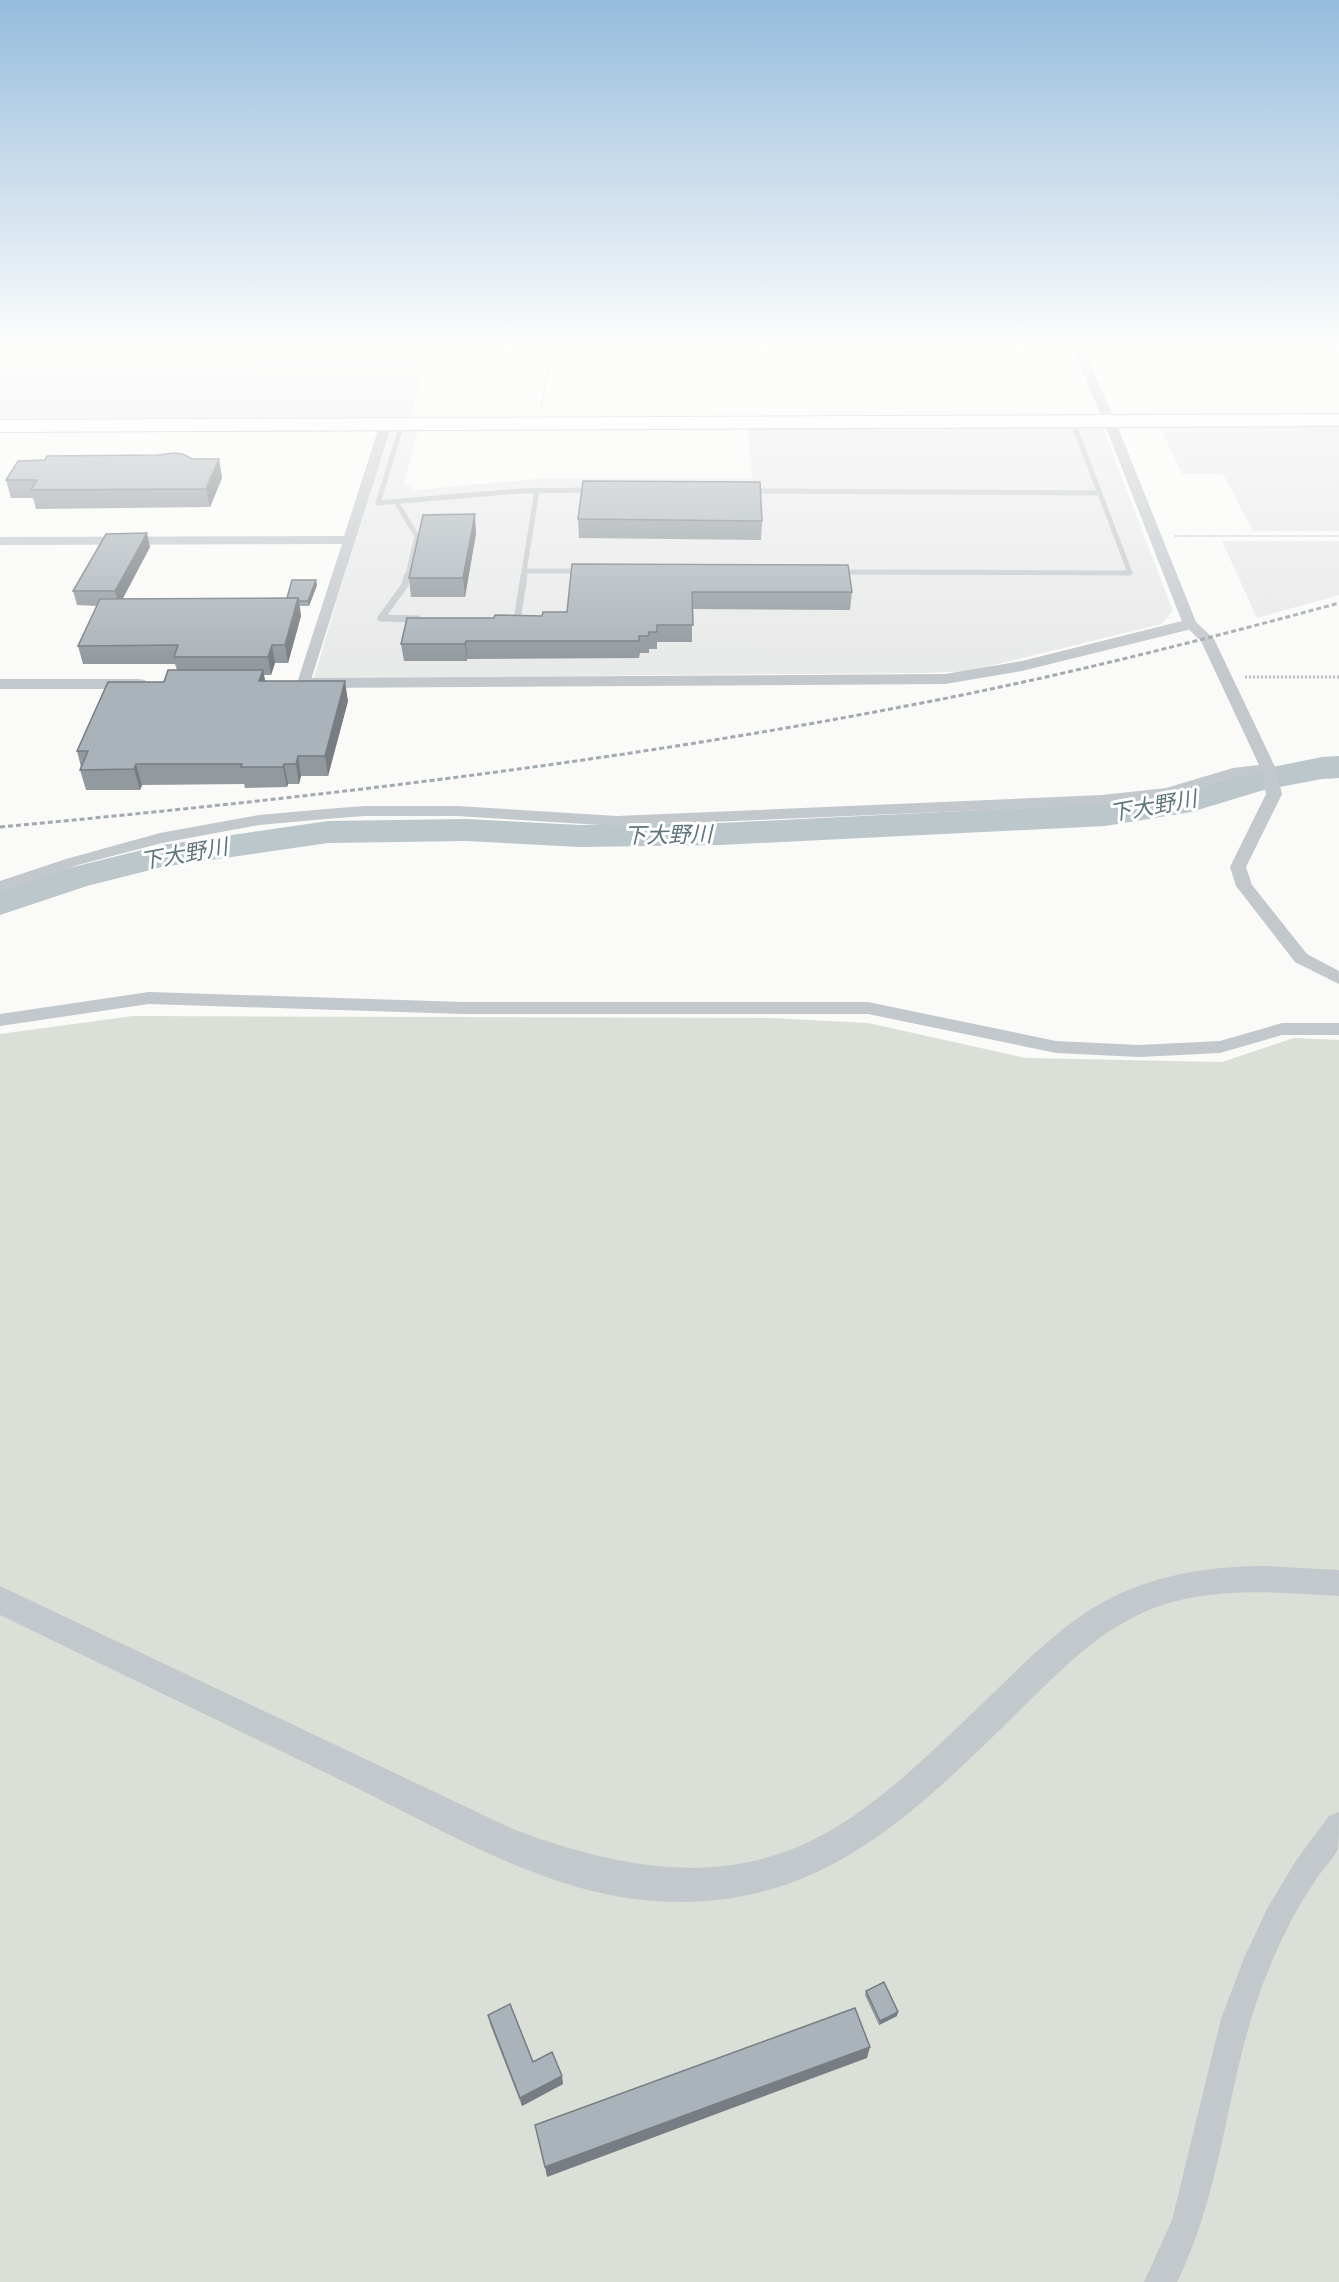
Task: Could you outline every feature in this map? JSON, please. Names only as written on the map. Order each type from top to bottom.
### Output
[{"type":"street","points":[[383,451],[298,683],[945,679],[1022,666],[1190,624]]},
{"type":"street","points":[[1122,451],[1190,624],[1207,639],[1268,769],[1274,794],[1238,867],[1244,886],[1301,958],[1339,978]]},
{"type":"street","points":[[0,541],[349,540]]},
{"type":"street","points":[[0,684],[152,683]]},
{"type":"street","points":[[0,887],[72,862],[160,838],[259,820],[365,812],[437,811],[617,821],[1102,800],[1167,792],[1233,773],[1268,769]]},
{"type":"street","points":[[0,1020],[149,998],[463,1008],[868,1008],[1056,1047],[1139,1050],[1220,1047],[1282,1029],[1339,1029]]},
{"type":"street","points":[[0,1600],[508,1844],[576,1869],[630,1882],[681,1886],[733,1881],[782,1869],[833,1848],[915,1789],[1056,1654],[1096,1622],[1147,1597],[1194,1583],[1254,1577],[1339,1583]]},
{"type":"street","points":[[1160,2282],[1173,2260],[1191,2205],[1236,2018],[1267,1939],[1317,1851],[1339,1826]]},
{"type":"lane","points":[[388,451],[378,503],[537,490],[597,490]]},
{"type":"lane","points":[[833,572],[1130,573],[1084,451]]},
{"type":"lane","points":[[506,620],[517,620],[537,490]]},
{"type":"lane","points":[[740,491],[1100,493]]},
{"type":"lane","points":[[396,502],[417,536],[405,585],[381,618],[426,619]]},
{"type":"lane","points":[[525,571],[596,571]]},
{"type":"path","points":[[1156,536],[1339,536]]},
{"type":"path","points":[[1226,677],[1339,677]]},
{"type":"shaded area","points":[[381,451],[413,451],[404,483],[415,490],[537,479],[752,479],[750,451],[1112,451],[1173,611],[1161,624],[969,671],[314,678]]},
{"type":"shaded area","points":[[1171,451],[1339,451],[1339,531],[1253,531],[1223,474],[1182,474]]},
{"type":"shaded area","points":[[1222,541],[1339,541],[1339,595],[1257,618]]},
{"type":"shaded area","points":[[133,1016],[771,1018],[868,1023],[1026,1058],[1222,1062],[1294,1038],[1339,1040],[1339,2282],[0,2282],[0,1034]]},
{"type":"building","points":[[183,454],[192,459],[219,459],[206,489],[31,490],[37,480],[6,480],[18,461],[45,460],[47,456]]},
{"type":"building","points":[[583,481],[760,482],[762,521],[578,519]]},
{"type":"building","points":[[475,514],[463,578],[409,578],[423,515]]},
{"type":"building","points":[[147,533],[115,591],[73,591],[106,534]]},
{"type":"building","points":[[572,564],[848,565],[852,592],[692,592],[693,625],[657,625],[657,632],[649,632],[648,636],[639,636],[639,641],[466,641],[465,644],[401,644],[407,618],[494,618],[495,615],[542,616],[543,612],[567,612]]},
{"type":"building","points":[[292,580],[316,580],[308,601],[287,598]]},
{"type":"building","points":[[298,598],[285,645],[272,645],[268,657],[174,657],[178,645],[78,646],[100,599]]},
{"type":"building","points":[[168,670],[263,670],[259,681],[345,681],[325,756],[298,756],[296,764],[284,764],[283,767],[241,767],[242,764],[136,764],[134,769],[80,770],[88,751],[77,751],[108,682],[164,682]]},
{"type":"building","points":[[884,1982],[898,2012],[880,2021],[866,1991]]},
{"type":"building","points":[[510,2004],[533,2062],[552,2052],[562,2076],[520,2098],[488,2015]]},
{"type":"building","points":[[855,2008],[870,2047],[545,2167],[535,2125]]},
{"type":"waterway","name":"下大野川","points":[[0,903],[74,878],[162,856],[328,832],[466,830],[580,836],[721,834],[1105,815],[1191,801],[1257,781],[1322,768],[1339,767]]},
{"type":"railway","points":[[0,827],[349,791],[697,743],[927,702],[1083,669],[1339,603]]}]
